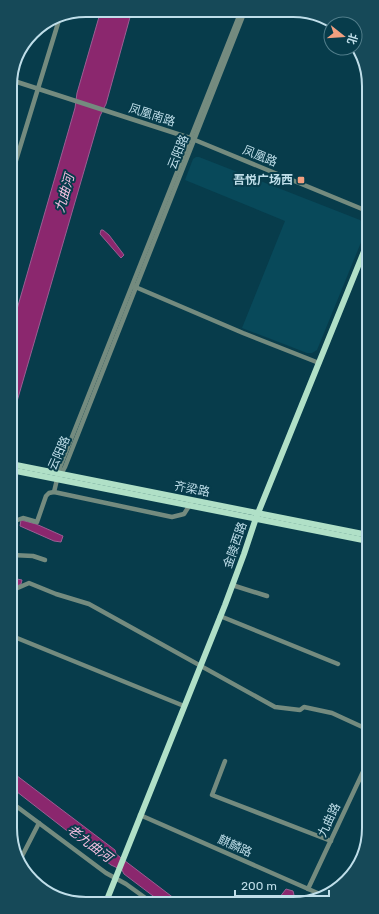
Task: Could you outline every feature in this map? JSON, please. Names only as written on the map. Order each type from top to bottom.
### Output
[{"type":"main road","name":"金陵西路","points":[[115,878],[232,586],[257,516],[362,256]]},
{"type":"main road","name":"齐梁路","points":[[17,467],[257,516],[362,540]]},
{"type":"main road","name":"齐梁路","points":[[257,516],[362,534]]},
{"type":"main road","points":[[108,897],[115,878]]},
{"type":"street","name":"云阳路","points":[[54,492],[59,475],[239,17]]},
{"type":"street","name":"云阳路","points":[[192,139],[243,17]]},
{"type":"street","points":[[17,157],[59,23]]},
{"type":"street","points":[[17,82],[38,89]]},
{"type":"street","name":"凤凰南路","points":[[38,89],[192,139]]},
{"type":"street","name":"凤凰路","points":[[192,139],[362,208]]},
{"type":"street","points":[[134,286],[243,333],[319,363]]},
{"type":"street","points":[[17,520],[23,518],[37,522],[46,496],[49,493],[54,492],[172,517],[184,514],[192,503]]},
{"type":"street","points":[[17,555],[32,556],[45,560]]},
{"type":"street","points":[[17,589],[28,584],[89,604],[275,707],[300,710],[304,707],[332,713],[362,727]]},
{"type":"street","points":[[232,586],[267,596]]},
{"type":"street","points":[[220,616],[338,664]]},
{"type":"street","points":[[17,638],[184,706]]},
{"type":"street","points":[[225,762],[212,795],[331,841]]},
{"type":"street","name":"九曲路","points":[[308,889],[362,775]]},
{"type":"street","points":[[17,807],[106,873],[126,884],[144,897]]},
{"type":"street","name":"麒麟路","points":[[140,814],[317,893]]},
{"type":"street","points":[[23,855],[39,823]]},
{"type":"shaded area","points":[[199,157],[362,222],[362,240],[317,350],[312,353],[307,353],[242,328],[285,221],[185,180],[193,159]]},
{"type":"water","name":"九曲河","points":[[99,17],[130,17],[106,104],[100,116],[17,401],[17,309],[75,108],[77,93]]},
{"type":"water","points":[[101,230],[109,235],[124,255],[121,258],[100,234]]},
{"type":"water","points":[[21,520],[36,524],[63,536],[61,542],[54,541],[20,526]]},
{"type":"water","points":[[17,579],[22,580],[21,584],[17,586]]},
{"type":"water","name":"老九曲河","points":[[17,776],[115,850],[116,854],[172,897],[154,897],[124,874],[122,870],[111,865],[17,792]]},
{"type":"water","points":[[286,889],[293,891],[293,897],[280,897]]},
{"type":"place","name":"吾悦广场西","points":[[301,180]]}]
